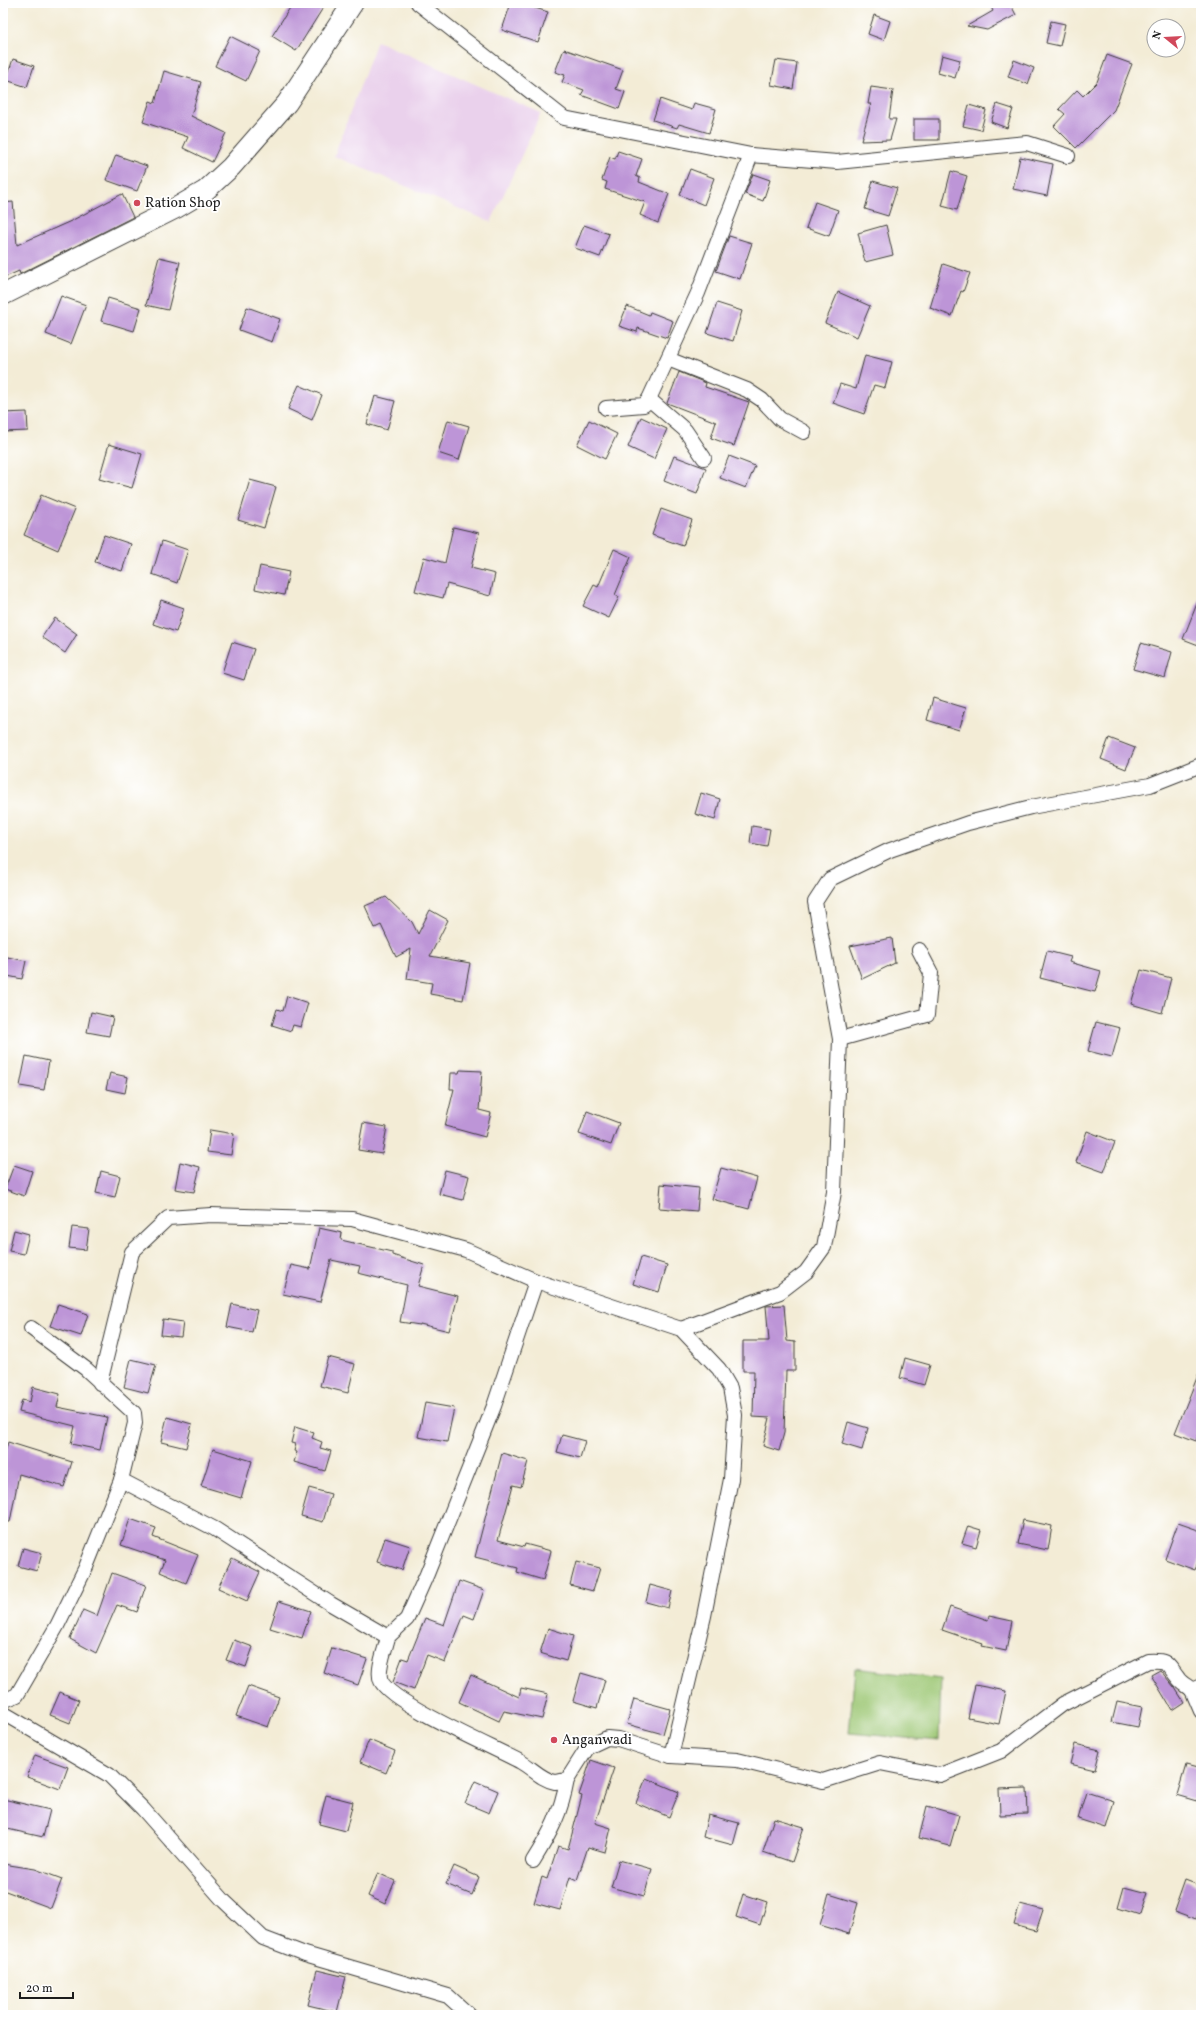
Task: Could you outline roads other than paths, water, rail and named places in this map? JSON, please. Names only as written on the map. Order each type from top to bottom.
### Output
[{"type":"main road","points":[[3,295],[176,208],[205,191],[231,167],[287,103],[353,3]]},
{"type":"street","points":[[418,3],[564,118],[751,155],[837,162],[1027,143],[1068,156]]},
{"type":"street","points":[[606,408],[644,405],[649,399],[698,293],[751,155]]},
{"type":"street","points":[[668,359],[747,390],[762,400],[780,419],[804,432]]},
{"type":"street","points":[[649,399],[685,430],[704,458]]},
{"type":"street","points":[[680,1329],[780,1292],[806,1272],[824,1247],[834,1192],[840,1039],[815,902],[830,879],[890,850],[968,823],[1031,807],[1150,785],[1201,765]]},
{"type":"street","points":[[840,1039],[927,1015],[931,973],[919,950]]},
{"type":"street","points":[[100,1383],[132,1252],[168,1218],[211,1215],[352,1219],[466,1250],[536,1280],[680,1329],[719,1369],[730,1388],[735,1415],[732,1479],[701,1631],[671,1756]]},
{"type":"street","points":[[536,1280],[494,1406],[428,1574],[407,1619],[388,1637],[380,1670],[381,1681],[387,1689],[413,1707],[522,1762],[539,1775],[555,1782],[567,1780]]},
{"type":"street","points":[[3,1701],[17,1695],[57,1626],[86,1567],[121,1480],[135,1423],[134,1413],[100,1383],[86,1368],[31,1328]]},
{"type":"street","points":[[121,1480],[215,1530],[331,1604],[388,1637]]},
{"type":"street","points":[[533,1861],[554,1824],[562,1805],[567,1780],[588,1747],[607,1738],[618,1739],[671,1756],[737,1760],[823,1781],[880,1763],[940,1775],[1001,1751],[1062,1704],[1148,1661],[1162,1660],[1169,1664],[1178,1679],[1197,1688],[1201,1711]]},
{"type":"street","points":[[3,1713],[109,1775],[143,1809],[224,1901],[263,1938],[305,1954],[448,1996],[469,2015]]},
{"type":"place","name":"Ration Shop","points":[[137,203]]},
{"type":"place","name":"Anganwadi","points":[[554,1740]]}]
